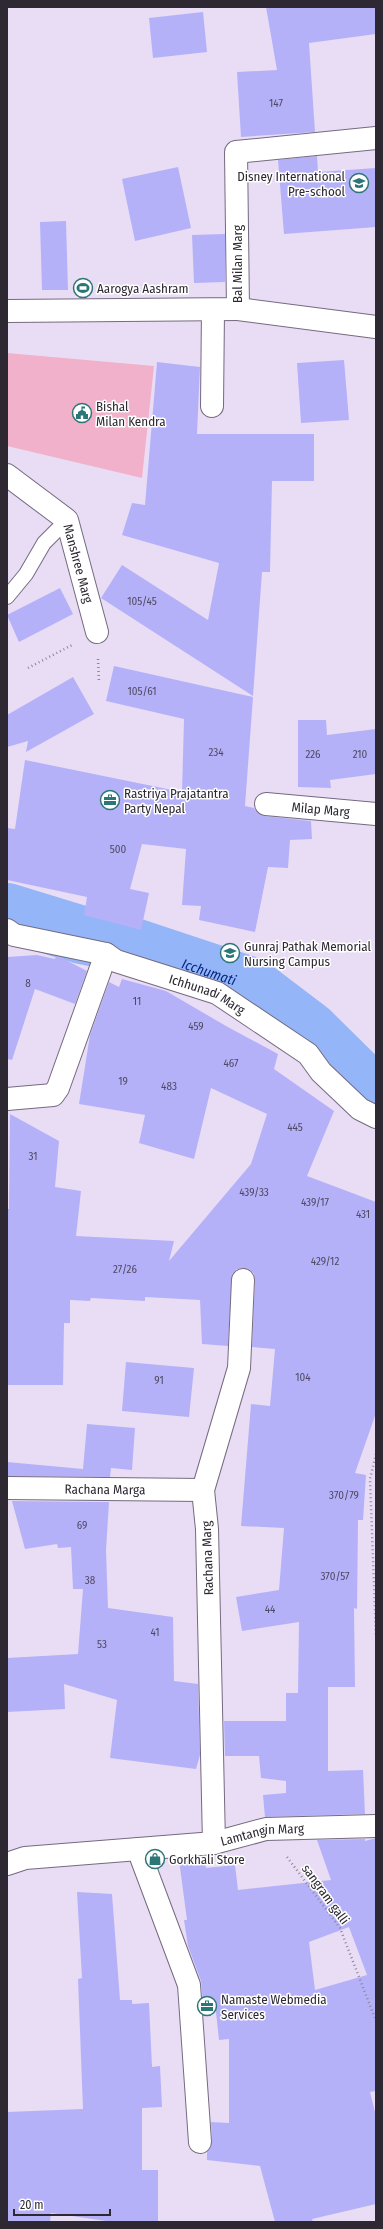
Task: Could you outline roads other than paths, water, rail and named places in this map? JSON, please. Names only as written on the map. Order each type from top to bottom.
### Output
[{"type":"street","name":"Bal Milan Marg","points":[[7,311],[238,309],[236,152],[376,138]]},
{"type":"street","points":[[238,309],[376,327]]},
{"type":"street","points":[[212,406],[213,310]]},
{"type":"street","name":"Manshree Marg","points":[[7,475],[67,520],[97,632]]},
{"type":"street","name":"Milap Marg","points":[[266,804],[376,814]]},
{"type":"street","name":"Ichhunadi Marg","points":[[9,934],[106,954],[116,961],[217,993],[308,1054],[321,1072],[360,1109],[376,1117]]},
{"type":"street","points":[[7,1099],[53,1095],[58,1088],[106,954]]},
{"type":"street","name":"Rachana Marg","points":[[214,1843],[207,1529],[203,1490],[239,1368],[243,1280]]},
{"type":"street","name":"Rachana Marga","points":[[7,1488],[203,1490]]},
{"type":"street","name":"Lamtangin Marg","points":[[7,1864],[25,1858],[214,1843],[266,1829],[376,1826]]},
{"type":"street","points":[[138,1850],[189,1986],[200,2142]]},
{"type":"lane","points":[[7,597],[26,574],[44,543],[67,520]]},
{"type":"waterway","name":"Icchumati","points":[[7,912],[82,935],[122,943],[251,986],[309,1030],[376,1096]]},
{"type":"place","name":"Disney International Pre-school","points":[[359,183]]},
{"type":"place","name":"Aarogya Aashram","points":[[83,288]]},
{"type":"place","name":"Bishal Milan Kendra","points":[[82,413]]},
{"type":"place","name":"Rastriya Prajatantra Party Nepal","points":[[110,800]]},
{"type":"place","name":"Gunraj Pathak Memorial Nursing Campus","points":[[230,953]]},
{"type":"place","name":"Gorkhali Store","points":[[155,1859]]},
{"type":"place","name":"Namaste Webmedia Services","points":[[207,2006]]}]
